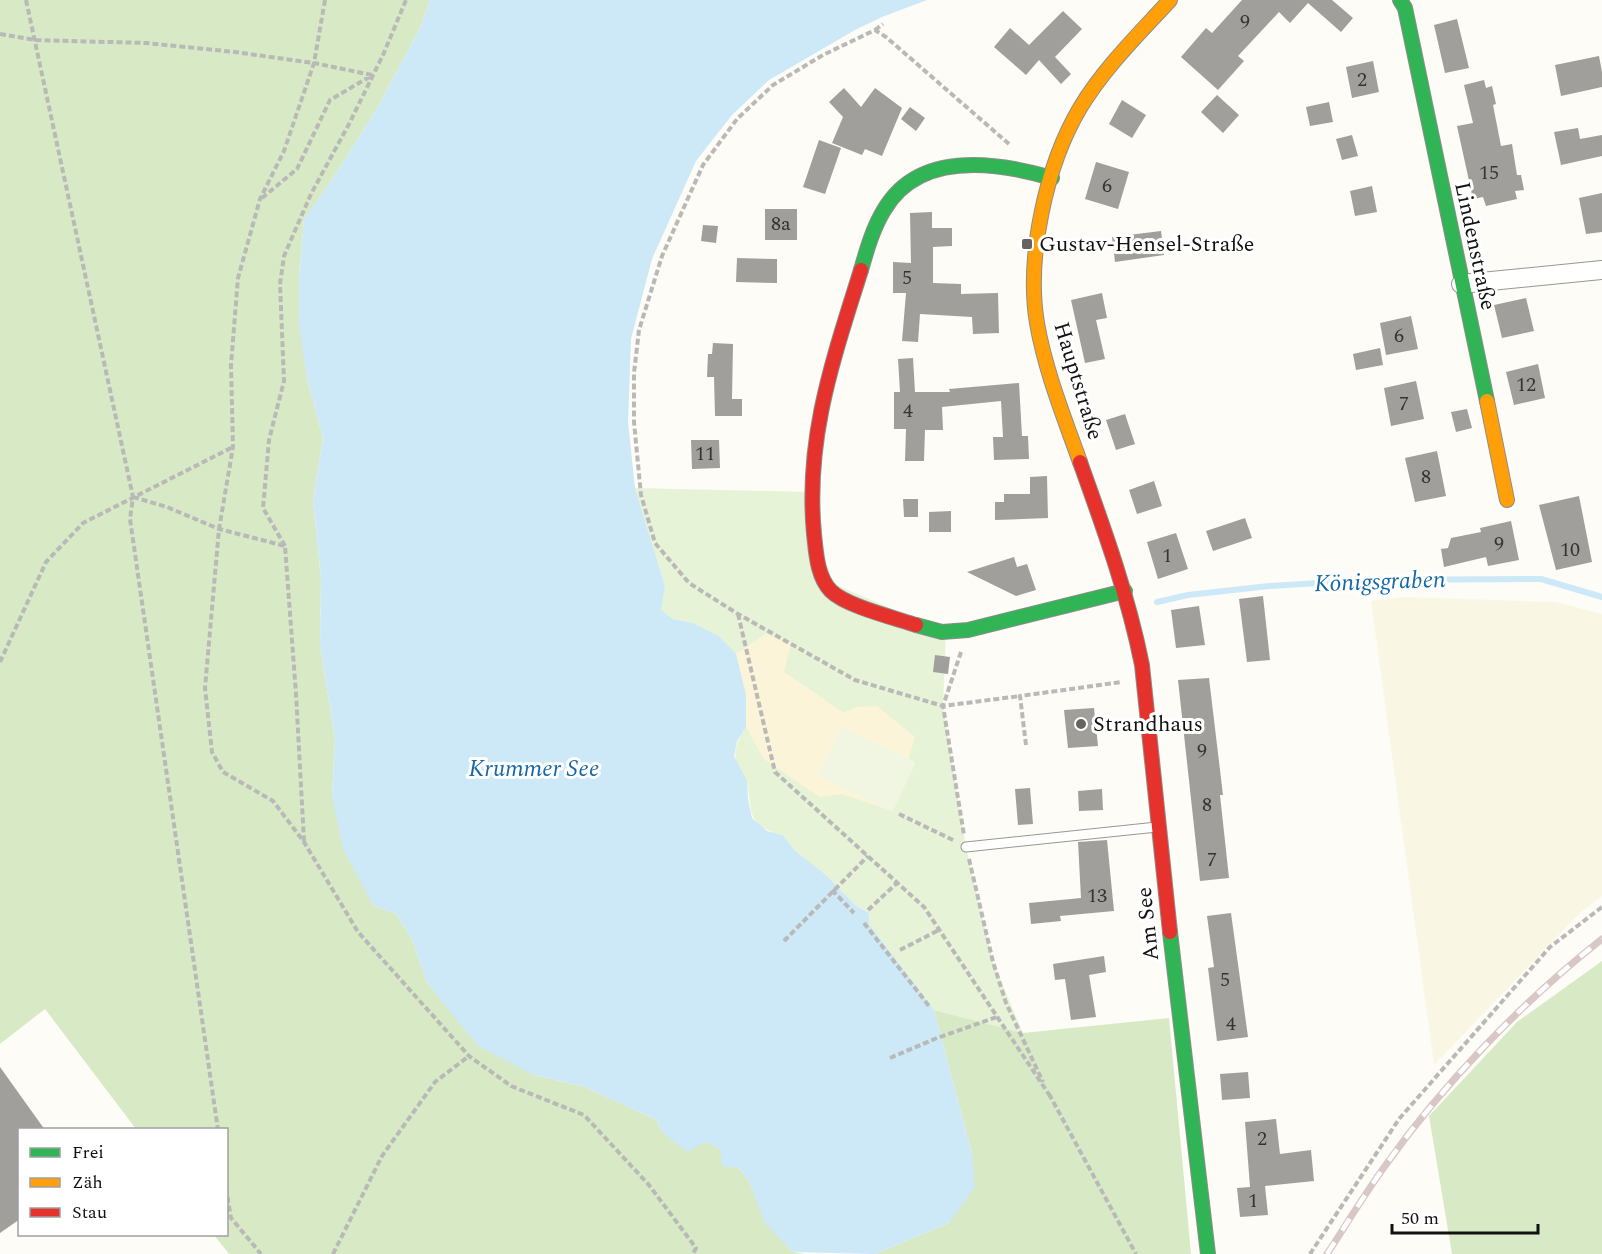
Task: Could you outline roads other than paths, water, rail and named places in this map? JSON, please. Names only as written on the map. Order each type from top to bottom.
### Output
[{"type":"street","name":"Hauptstraße","points":[[1125,591],[1064,416],[1040,337],[1035,310],[1035,280],[1039,240],[1052,178],[1063,142],[1080,109],[1132,42],[1170,0]]},
{"type":"street","name":"Lindenstraße","points":[[1400,0],[1405,8],[1507,500]]},
{"type":"street","points":[[1052,178],[1016,167],[985,164],[954,165],[927,171],[902,187],[885,208],[872,237],[836,350],[821,408],[814,449],[815,556],[822,579],[831,591],[875,612],[946,632],[968,631],[1078,601],[1125,591]]},
{"type":"street","points":[[1461,284],[1602,270]]},
{"type":"street","name":"Am See","points":[[1125,591],[1136,628],[1144,679],[1175,980],[1208,1254]]},
{"type":"lane","points":[[966,847],[1160,826]]},
{"type":"water","name":"Krummer See","points":[[430,0],[927,0],[855,30],[769,80],[732,115],[696,161],[652,259],[631,339],[628,422],[635,488],[665,586],[661,610],[673,619],[693,623],[720,637],[736,654],[746,695],[746,727],[737,741],[734,756],[747,781],[752,818],[767,831],[783,835],[794,850],[826,875],[856,906],[869,913],[869,924],[934,1010],[972,1154],[975,1187],[949,1223],[875,1254],[793,1252],[765,1223],[749,1181],[739,1168],[722,1166],[720,1149],[705,1142],[687,1152],[661,1131],[657,1120],[585,1087],[531,1074],[478,1046],[427,983],[412,939],[396,914],[373,905],[343,849],[332,796],[335,739],[320,645],[321,578],[313,500],[323,438],[307,379],[299,325],[299,275],[304,219],[332,180],[379,105],[421,26]]},
{"type":"waterway","name":"Königsgraben","points":[[1157,602],[1188,595],[1269,586],[1368,580],[1541,579],[1602,597]]},
{"type":"railway","points":[[1327,1254],[1385,1166],[1458,1074],[1514,1016],[1602,939]]},
{"type":"place","name":"Gustav-Hensel-Straße","points":[[1027,244]]},
{"type":"place","name":"Strandhaus","points":[[1081,724]]}]
